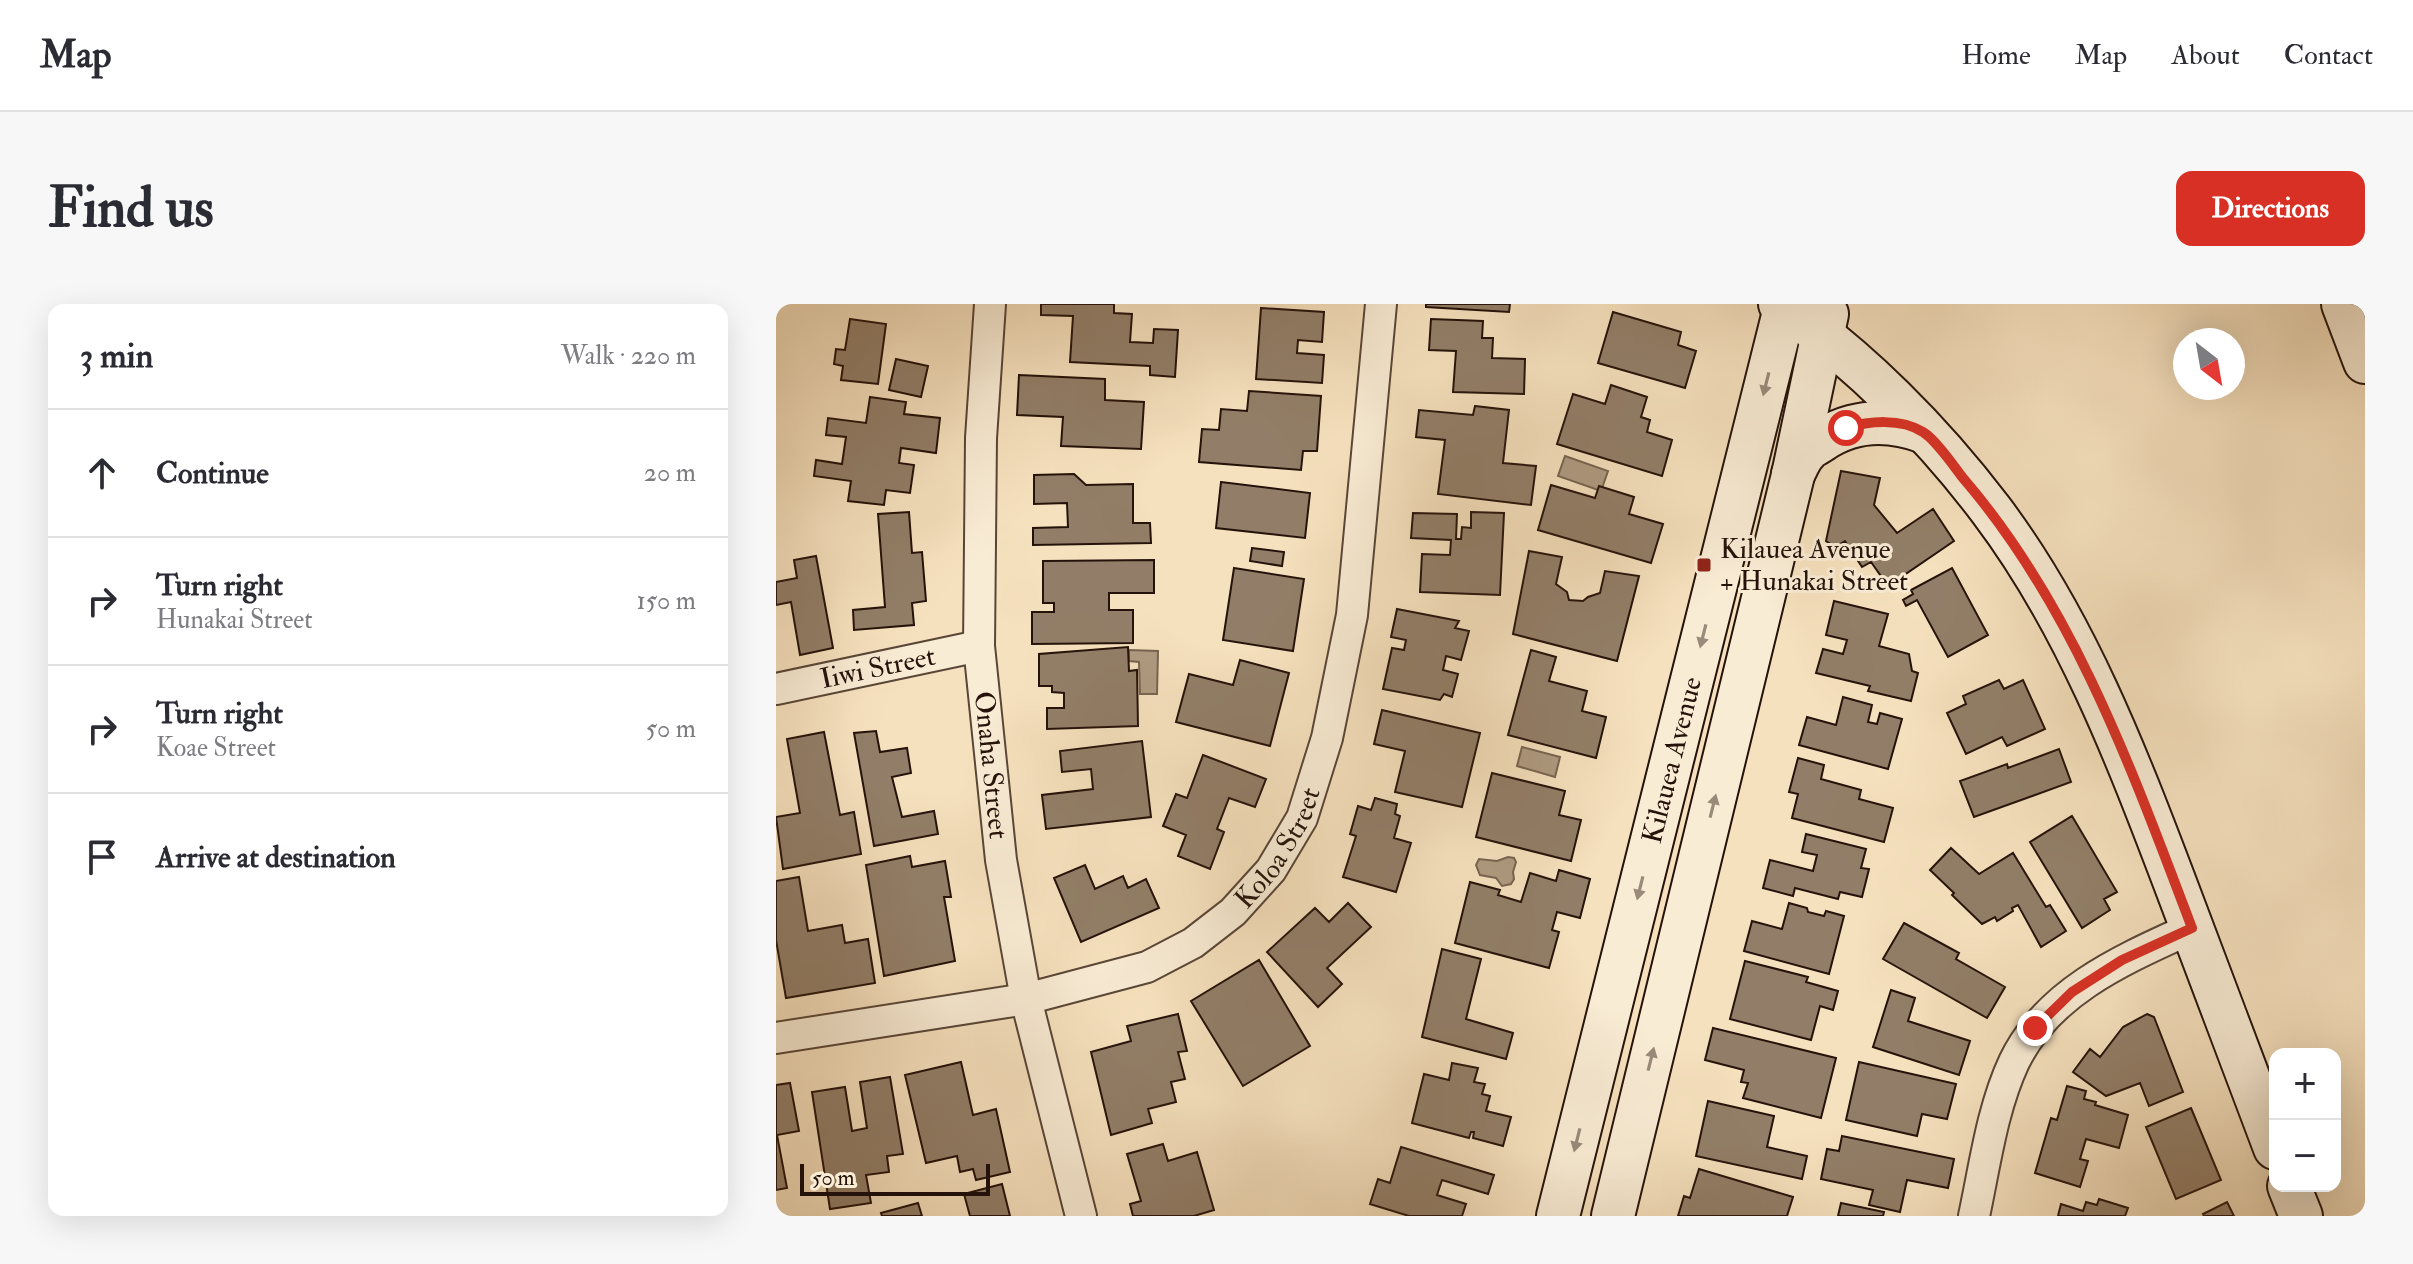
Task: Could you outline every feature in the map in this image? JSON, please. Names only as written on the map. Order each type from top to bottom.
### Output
[{"type":"street","name":"Onaha Street","points":[[990,304],[981,438],[979,646],[1001,860],[1026,999],[1081,1216]]},
{"type":"street","name":"Koloa Street","points":[[776,1038],[1026,999],[1147,967],[1193,943],[1233,912],[1271,870],[1302,818],[1327,738],[1352,615],[1381,304]]},
{"type":"street","points":[[2343,304],[2365,362]]},
{"type":"street","points":[[1784,305],[1826,319],[1991,510],[2051,604],[2086,669],[2130,764],[2269,1132]]},
{"type":"street","name":"Kilauea Avenue","points":[[1558,1216],[1784,305]]},
{"type":"street","name":"Kilauea Avenue","points":[[1613,1216],[1793,475],[1826,319]]},
{"type":"street","points":[[1793,475],[1806,451],[1830,435],[1850,427],[1891,423],[1925,432]]},
{"type":"street","name":"Iiwi Street","points":[[776,689],[979,646]]},
{"type":"street","points":[[1974,1216],[2000,1099],[2015,1061],[2035,1028],[2072,992],[2122,960],[2192,928]]},
{"type":"street","points":[[2291,1192],[2301,1216]]},
{"type":"shaded area","points":[[1565,456],[1608,471],[1601,491],[1558,476]]},
{"type":"shaded area","points":[[1129,650],[1158,651],[1157,694],[1140,694],[1139,662],[1129,661]]},
{"type":"shaded area","points":[[1522,747],[1560,757],[1555,777],[1517,766]]},
{"type":"shaded area","points":[[1508,857],[1516,862],[1511,884],[1502,886],[1496,878],[1480,875],[1476,865],[1479,859],[1497,861]]},
{"type":"building","points":[[1041,304],[1114,304],[1114,313],[1132,314],[1130,342],[1153,343],[1154,329],[1178,330],[1175,377],[1150,375],[1150,366],[1070,362],[1073,316],[1041,315]]},
{"type":"building","points":[[1426,304],[1510,304],[1509,312],[1426,307]]},
{"type":"building","points":[[1261,308],[1324,312],[1322,342],[1298,340],[1297,353],[1324,355],[1322,383],[1256,379]]},
{"type":"building","points":[[1613,312],[1681,332],[1678,345],[1696,351],[1685,388],[1598,363]]},
{"type":"building","points":[[850,319],[886,324],[878,384],[841,380],[843,366],[834,364],[836,349],[845,350]]},
{"type":"building","points":[[1431,319],[1483,321],[1482,338],[1493,338],[1492,358],[1525,359],[1524,394],[1453,392],[1456,351],[1429,350]]},
{"type":"building","points":[[896,359],[928,366],[921,397],[889,390]]},
{"type":"building","points":[[1019,375],[1105,379],[1105,400],[1144,402],[1141,449],[1061,446],[1063,417],[1017,415]]},
{"type":"building","points":[[1611,385],[1647,397],[1641,417],[1650,420],[1647,432],[1672,440],[1662,476],[1557,444],[1573,394],[1605,404]]},
{"type":"building","points":[[1249,391],[1321,396],[1317,451],[1303,451],[1301,470],[1199,462],[1202,429],[1219,430],[1221,409],[1247,411]]},
{"type":"building","points":[[870,397],[906,402],[904,414],[940,418],[936,453],[901,448],[899,463],[914,465],[910,493],[886,490],[884,505],[848,501],[851,481],[814,476],[816,460],[842,464],[846,437],[826,435],[828,418],[866,423]]},
{"type":"building","points":[[1475,406],[1509,410],[1503,463],[1536,466],[1531,505],[1438,494],[1445,440],[1416,437],[1419,410],[1473,415]]},
{"type":"building","points":[[1841,471],[1880,478],[1874,505],[1897,533],[1933,509],[1954,541],[1888,586],[1871,562],[1862,567],[1845,541],[1835,547],[1826,541]]},
{"type":"building","points":[[1074,474],[1086,485],[1133,484],[1133,523],[1150,523],[1151,543],[1033,545],[1033,528],[1068,527],[1067,503],[1034,504],[1034,475]]},
{"type":"building","points":[[1221,482],[1310,493],[1305,538],[1216,528]]},
{"type":"building","points":[[1551,485],[1595,498],[1599,486],[1634,497],[1629,514],[1663,524],[1651,563],[1538,530]]},
{"type":"building","points":[[909,512],[912,553],[922,552],[926,601],[912,603],[914,625],[854,630],[853,610],[885,607],[878,514]]},
{"type":"building","points":[[1471,512],[1504,513],[1500,595],[1420,592],[1422,554],[1450,555],[1451,540],[1411,538],[1413,513],[1457,514],[1456,539],[1461,539],[1462,527],[1471,528]]},
{"type":"building","points":[[1252,548],[1284,552],[1282,566],[1250,561]]},
{"type":"building","points":[[1529,551],[1562,557],[1556,584],[1567,592],[1569,600],[1583,601],[1600,593],[1605,571],[1639,576],[1617,661],[1513,634]]},
{"type":"building","points":[[816,556],[833,648],[800,655],[791,602],[776,605],[776,582],[797,578],[794,560]]},
{"type":"building","points":[[1154,560],[1154,593],[1109,593],[1109,610],[1133,610],[1133,643],[1032,644],[1032,612],[1054,612],[1054,603],[1043,603],[1043,561]]},
{"type":"building","points":[[1234,568],[1304,579],[1293,651],[1223,640]]},
{"type":"building","points":[[1952,568],[1988,635],[1948,657],[1917,600],[1906,606],[1903,600],[1913,594],[1911,590]]},
{"type":"building","points":[[1834,601],[1888,614],[1879,646],[1909,654],[1912,671],[1918,673],[1911,701],[1868,691],[1870,686],[1816,673],[1823,649],[1843,654],[1847,640],[1826,635]]},
{"type":"building","points":[[1397,609],[1459,621],[1455,628],[1469,631],[1461,660],[1446,656],[1443,670],[1458,674],[1452,697],[1444,694],[1440,700],[1383,689],[1392,648],[1404,650],[1406,640],[1391,637]]},
{"type":"building","points":[[1128,647],[1129,671],[1137,670],[1138,726],[1047,729],[1047,708],[1064,708],[1064,693],[1052,692],[1052,686],[1039,686],[1039,654]]},
{"type":"building","points":[[1531,650],[1556,657],[1549,681],[1587,691],[1582,711],[1606,717],[1596,758],[1508,735]]},
{"type":"building","points":[[1240,660],[1289,673],[1270,746],[1176,722],[1189,674],[1233,685]]},
{"type":"building","points":[[1999,680],[2004,689],[2023,680],[2045,729],[2007,746],[2002,737],[1966,754],[1947,713],[1966,704],[1963,696]]},
{"type":"building","points":[[1843,697],[1872,705],[1868,722],[1877,724],[1880,713],[1902,719],[1888,769],[1799,745],[1807,717],[1836,725]]},
{"type":"building","points":[[1382,710],[1480,733],[1462,807],[1395,792],[1405,751],[1374,744]]},
{"type":"building","points":[[876,731],[880,752],[907,748],[911,773],[892,777],[902,817],[934,811],[938,834],[874,846],[854,733]]},
{"type":"building","points":[[824,732],[840,815],[854,812],[861,854],[783,869],[776,817],[800,813],[787,739]]},
{"type":"building","points":[[1142,741],[1151,817],[1046,829],[1042,795],[1093,789],[1091,769],[1062,772],[1060,751]]},
{"type":"building","points":[[2059,749],[2071,782],[1974,817],[1960,781]]},
{"type":"building","points":[[1203,755],[1266,779],[1255,807],[1229,798],[1217,829],[1224,832],[1210,869],[1178,856],[1186,835],[1163,826],[1176,794],[1187,798]]},
{"type":"building","points":[[1798,758],[1824,765],[1821,779],[1861,790],[1859,799],[1893,808],[1884,842],[1792,818],[1798,794],[1789,792]]},
{"type":"building","points":[[1492,773],[1565,791],[1559,815],[1581,820],[1571,861],[1476,837]]},
{"type":"building","points":[[1375,798],[1397,804],[1395,814],[1400,816],[1394,838],[1411,843],[1396,892],[1343,877],[1356,836],[1350,834],[1358,806],[1371,810]]},
{"type":"building","points":[[2072,816],[2117,892],[2104,899],[2110,910],[2082,928],[2030,842]]},
{"type":"building","points":[[1806,834],[1866,849],[1861,868],[1869,869],[1862,897],[1840,892],[1838,899],[1795,888],[1793,896],[1763,888],[1770,860],[1813,871],[1817,855],[1802,852]]},
{"type":"building","points":[[1951,848],[1979,874],[2013,853],[2046,907],[2050,905],[2066,931],[2041,947],[2018,905],[1997,921],[1995,917],[1982,924],[1930,870]]},
{"type":"building","points":[[910,856],[912,867],[945,861],[951,897],[944,897],[955,961],[884,976],[866,865]]},
{"type":"building","points":[[1085,865],[1095,889],[1123,876],[1128,888],[1146,879],[1159,908],[1081,942],[1054,878]]},
{"type":"building","points":[[1559,870],[1590,879],[1580,918],[1557,912],[1552,930],[1559,932],[1549,968],[1455,943],[1470,882],[1500,890],[1498,895],[1521,902],[1530,873],[1556,881]]},
{"type":"building","points":[[799,877],[808,931],[842,925],[845,943],[868,939],[875,983],[786,998],[776,940],[776,881]]},
{"type":"building","points":[[1348,903],[1371,927],[1327,968],[1342,984],[1318,1007],[1267,952],[1315,908],[1329,922]]},
{"type":"building","points":[[1789,903],[1824,916],[1826,911],[1844,916],[1829,974],[1744,951],[1752,921],[1782,929]]},
{"type":"building","points":[[1904,923],[1959,953],[1956,959],[2005,987],[1987,1018],[1883,959]]},
{"type":"building","points":[[1442,949],[1481,959],[1466,1019],[1513,1033],[1506,1059],[1422,1037]]},
{"type":"building","points":[[1259,960],[1310,1046],[1243,1086],[1191,1001]]},
{"type":"building","points":[[1745,961],[1808,977],[1806,982],[1838,991],[1833,1010],[1820,1006],[1811,1040],[1730,1019]]},
{"type":"building","points":[[1891,990],[1915,998],[1908,1021],[1970,1041],[1959,1075],[1873,1047]]},
{"type":"building","points":[[1178,1014],[1187,1051],[1178,1052],[1185,1079],[1171,1082],[1176,1102],[1148,1109],[1152,1123],[1111,1135],[1091,1052],[1131,1041],[1127,1026]]},
{"type":"building","points":[[2147,1014],[2154,1017],[2183,1092],[2149,1106],[2140,1083],[2106,1096],[2073,1072],[2090,1049],[2100,1057],[2123,1027]]},
{"type":"building","points":[[1713,1028],[1836,1058],[1821,1118],[1743,1098],[1748,1083],[1741,1082],[1744,1070],[1705,1060]]},
{"type":"building","points":[[961,1062],[973,1115],[996,1109],[1010,1172],[976,1180],[973,1169],[960,1172],[957,1156],[926,1163],[905,1075]]},
{"type":"building","points":[[1859,1062],[1956,1084],[1947,1119],[1922,1114],[1917,1136],[1846,1120]]},
{"type":"building","points":[[1452,1063],[1478,1068],[1474,1082],[1485,1084],[1482,1094],[1490,1096],[1486,1111],[1511,1117],[1503,1146],[1473,1138],[1474,1132],[1469,1138],[1412,1123],[1424,1074],[1449,1080]]},
{"type":"building","points":[[890,1077],[903,1154],[887,1156],[889,1172],[866,1175],[871,1203],[830,1209],[812,1092],[845,1087],[852,1131],[867,1128],[860,1082]]},
{"type":"building","points":[[790,1083],[799,1131],[777,1135],[787,1188],[776,1190],[776,1085]]},
{"type":"building","points":[[2067,1086],[2086,1091],[2084,1099],[2096,1102],[2095,1105],[2128,1115],[2119,1148],[2086,1139],[2080,1159],[2088,1161],[2080,1187],[2035,1173],[2051,1118],[2057,1120]]},
{"type":"building","points":[[1708,1101],[1774,1116],[1767,1147],[1807,1156],[1802,1179],[1696,1156]]},
{"type":"building","points":[[2191,1108],[2221,1180],[2176,1199],[2146,1127]]},
{"type":"building","points":[[1842,1136],[1954,1159],[1948,1188],[1907,1180],[1900,1212],[1869,1205],[1873,1190],[1821,1179],[1827,1149],[1839,1151]]},
{"type":"building","points":[[1163,1144],[1168,1161],[1197,1152],[1214,1210],[1194,1216],[1133,1216],[1130,1204],[1141,1201],[1127,1154]]},
{"type":"building","points":[[1401,1147],[1494,1175],[1488,1194],[1442,1180],[1437,1195],[1466,1204],[1462,1216],[1409,1216],[1370,1204],[1378,1179],[1390,1183]]},
{"type":"building","points":[[1699,1169],[1793,1197],[1787,1216],[1678,1216],[1684,1196],[1690,1198]]},
{"type":"building","points":[[1002,1184],[1010,1216],[970,1216],[964,1194]]},
{"type":"building","points":[[2099,1199],[2128,1208],[2125,1216],[2058,1216],[2061,1204],[2083,1211],[2086,1202],[2097,1205]]},
{"type":"building","points":[[2227,1202],[2234,1216],[2204,1216],[2203,1214]]},
{"type":"building","points":[[918,1203],[922,1216],[882,1216],[881,1213]]},
{"type":"building","points":[[1841,1203],[1884,1212],[1883,1216],[1838,1216]]},
{"type":"place","name":"Kilauea Avenue + Hunakai Street","points":[[1704,565]]},
{"type":"route","points":[[1846,428],[1880,422],[1903,424],[1925,432],[1991,510],[2044,592],[2086,669],[2130,764],[2192,928],[2122,960],[2072,992],[2035,1028]]}]
